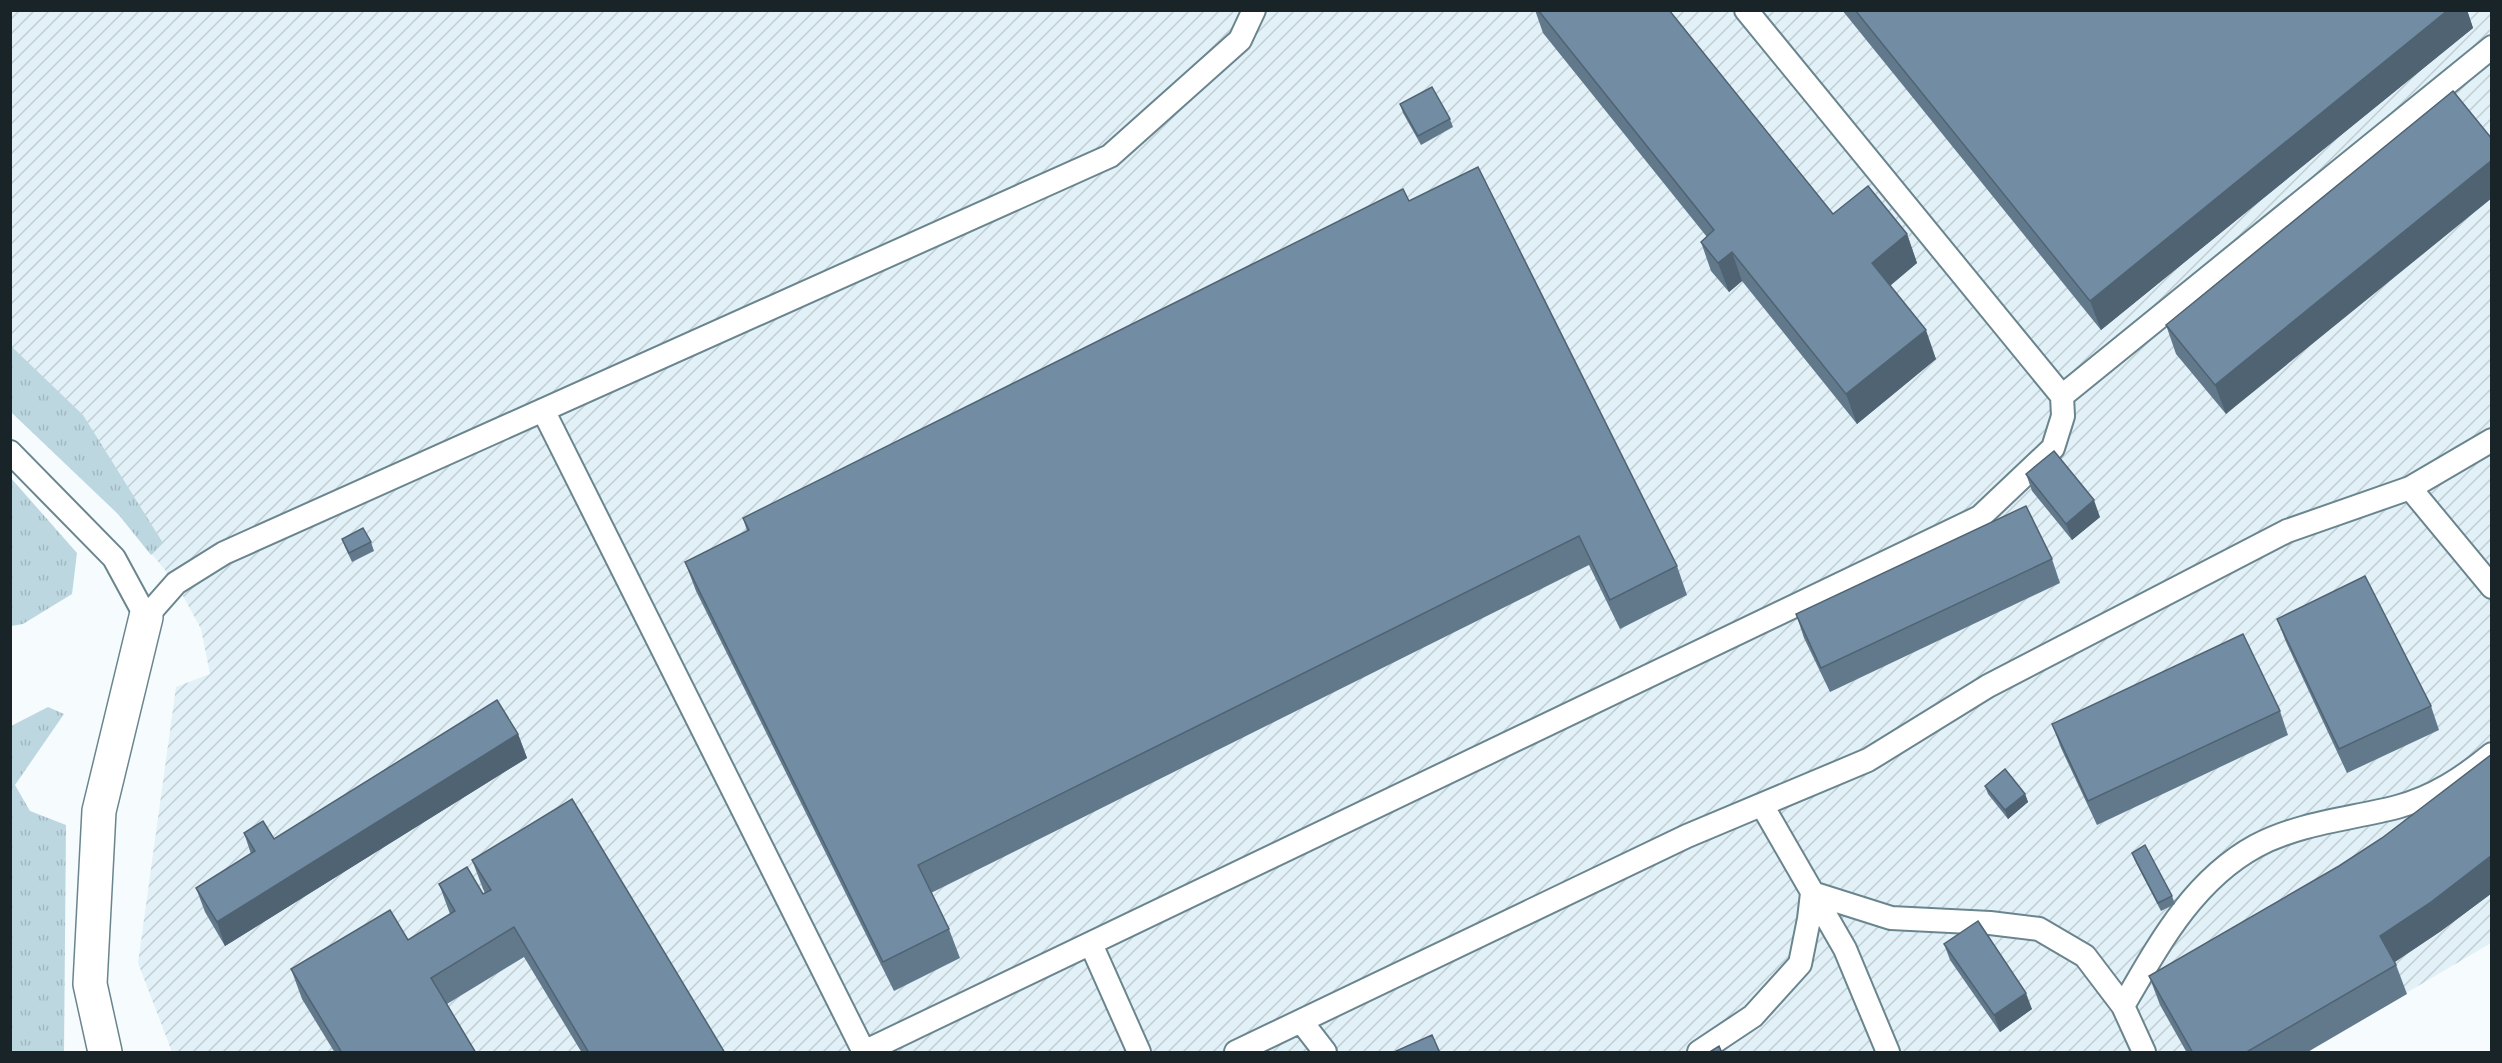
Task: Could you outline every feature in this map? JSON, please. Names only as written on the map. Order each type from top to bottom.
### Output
[{"type":"street","points":[[105,1053],[90,984],[99,811],[146,616]]},
{"type":"lane","points":[[10,452],[114,558],[146,616],[176,584],[224,554],[1110,156],[1240,40],[1254,10]]},
{"type":"lane","points":[[543,410],[864,1053],[1980,517],[2053,448],[2063,416],[2062,396],[1746,10]]},
{"type":"lane","points":[[2062,396],[2492,47]]},
{"type":"lane","points":[[1236,1053],[1687,836],[1868,760],[1988,686],[2287,531],[2410,488],[2492,440]]},
{"type":"lane","points":[[2410,488],[2492,587]]},
{"type":"lane","points":[[2123,1006],[2174,920],[2219,873],[2256,846],[2303,828],[2399,807],[2458,782],[2492,754]]},
{"type":"lane","points":[[1762,804],[1845,949],[1888,1053]]},
{"type":"lane","points":[[1812,893],[1891,918],[1990,923],[2039,929],[2085,956],[2123,1006],[2144,1053]]},
{"type":"lane","points":[[1699,1053],[1753,1016],[1800,963],[1812,893]]},
{"type":"lane","points":[[1091,944],[1139,1053]]},
{"type":"lane","points":[[1301,1022],[1325,1053]]},
{"type":"shaded area","points":[[10,11],[2491,11],[2491,943],[2306,1052],[172,1052],[138,963],[176,687],[210,674],[201,629],[176,583],[118,514],[11,412]]},
{"type":"green space","points":[[11,346],[83,415],[163,543],[151,555],[118,514],[11,412]]},
{"type":"green space","points":[[10,477],[77,553],[72,594],[23,624],[11,626]]},
{"type":"green space","points":[[48,707],[64,714],[15,785],[30,811],[66,825],[64,1052],[11,1052],[11,726]]},
{"type":"building","points":[[1538,10],[1669,10],[1833,214],[1868,186],[1907,234],[1872,263],[1926,330],[1846,394],[1732,252],[1718,263],[1701,242],[1714,230]]},
{"type":"building","points":[[1855,10],[2448,10],[2090,301]]},
{"type":"building","points":[[1432,87],[1450,119],[1418,136],[1400,104]]},
{"type":"building","points":[[2453,91],[2492,139],[2492,160],[2215,385],[2166,325]]},
{"type":"building","points":[[1478,167],[1677,566],[1610,600],[1579,536],[918,865],[949,929],[883,962],[685,562],[749,530],[743,518],[1403,189],[1409,201]]},
{"type":"building","points":[[2054,451],[2094,500],[2066,524],[2026,474]]},
{"type":"building","points":[[2026,506],[2052,559],[1821,668],[1796,614]]},
{"type":"building","points":[[363,528],[371,542],[349,553],[342,539]]},
{"type":"building","points":[[2365,576],[2431,706],[2339,749],[2277,619]]},
{"type":"building","points":[[2243,634],[2280,711],[2088,801],[2052,724]]},
{"type":"building","points":[[497,700],[518,734],[217,922],[196,888],[255,851],[244,833],[263,821],[274,839]]},
{"type":"building","points":[[2492,754],[2492,855],[2431,902],[2380,936],[2396,965],[2245,1053],[2193,1053],[2149,976],[2339,866],[2382,838]]},
{"type":"building","points":[[2005,769],[2025,794],[2005,810],[1985,786]]},
{"type":"building","points":[[572,799],[725,1053],[589,1053],[514,927],[431,978],[476,1053],[342,1053],[291,969],[390,910],[408,940],[455,911],[439,884],[467,867],[483,894],[491,890],[472,860]]},
{"type":"building","points":[[2145,845],[2172,896],[2158,903],[2132,853]]},
{"type":"building","points":[[1978,921],[2026,993],[1994,1015],[1944,944]]},
{"type":"building","points":[[1432,1035],[1440,1053],[1397,1053],[1396,1051]]},
{"type":"building","points":[[1719,1046],[1722,1053],[1708,1053]]}]
